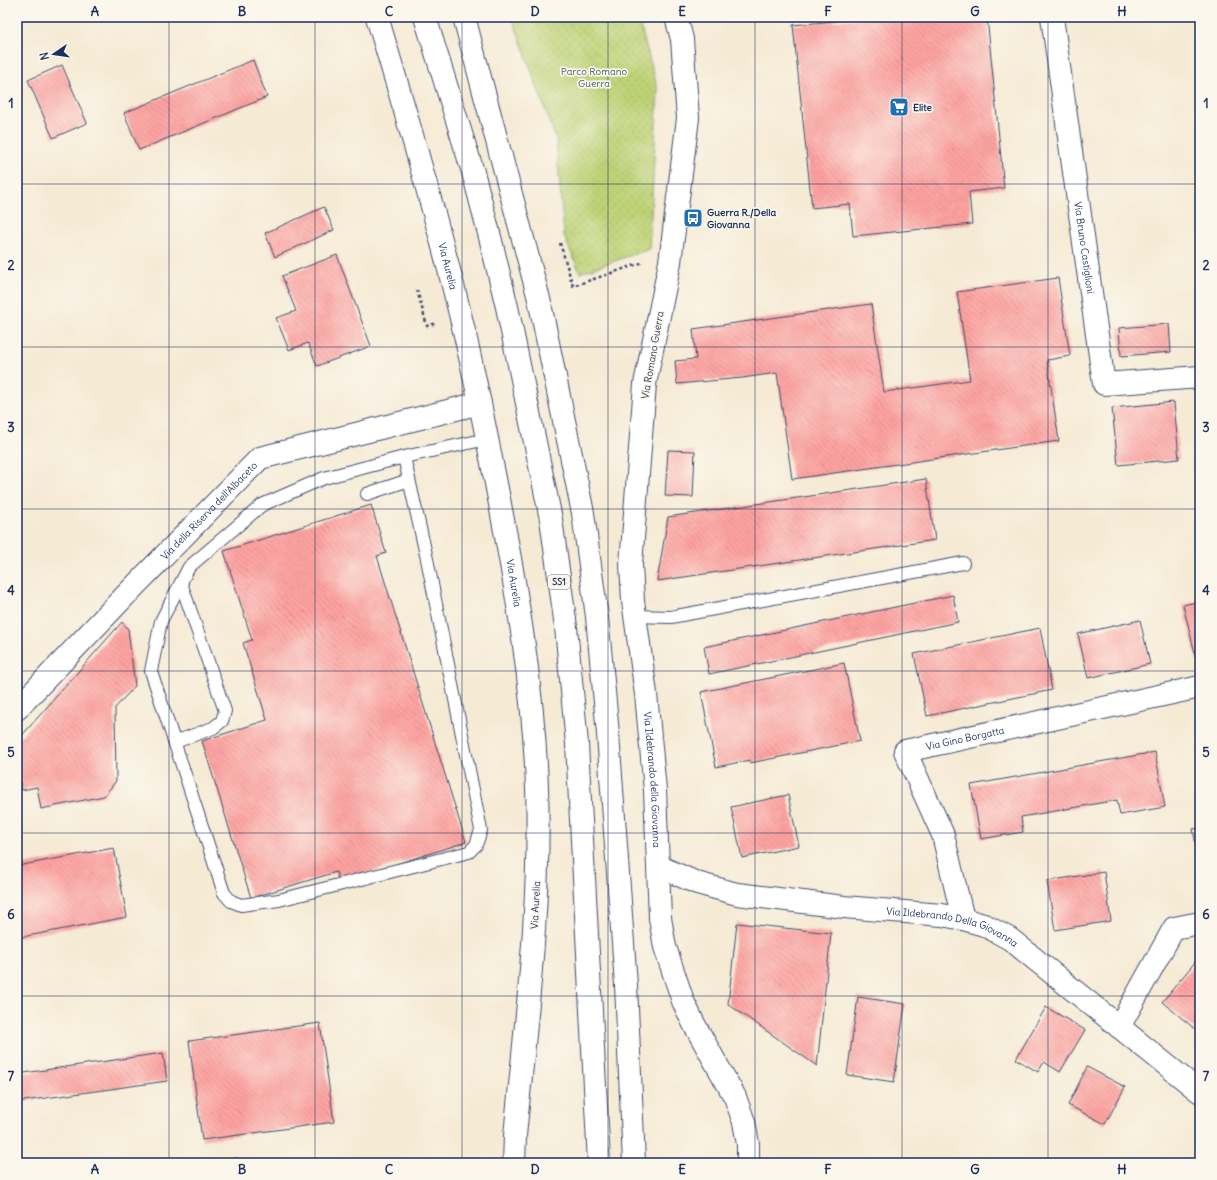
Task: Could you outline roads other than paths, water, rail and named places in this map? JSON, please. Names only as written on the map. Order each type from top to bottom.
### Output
[{"type":"main road","name":"Via Aurelia","points":[[377,17],[424,176],[461,316],[480,403],[509,552],[527,671],[534,731],[537,788],[537,863],[532,964],[515,1136],[514,1163]]},
{"type":"main road","name":"SS1","points":[[425,17],[473,172],[507,307],[551,519],[566,627],[578,744],[600,1163]]},
{"type":"main road","points":[[464,17],[539,299],[583,512],[597,617],[608,734],[626,985],[634,1163]]},
{"type":"main road","name":"Via Romano Guerra","points":[[646,694],[635,616],[630,564],[645,384],[670,262],[688,118],[682,39],[676,17]]},
{"type":"main road","name":"Via Bruno Castiglioni","points":[[1052,17],[1104,384],[1200,377]]},
{"type":"main road","name":"Via della Riserva dell'Albaceto","points":[[17,709],[260,458],[480,403]]},
{"type":"main road","name":"Via Gino Borgatta","points":[[963,919],[943,835],[905,751],[1200,688]]},
{"type":"main road","name":"Via Ildebrando della Giovanna","points":[[646,694],[655,790],[658,866]]},
{"type":"main road","points":[[658,866],[660,918],[665,947],[684,1001],[694,1024],[735,1097],[744,1122],[748,1144],[748,1163]]},
{"type":"main road","name":"Via Ildebrando Della Giovanna","points":[[658,866],[697,883],[737,894],[844,907],[942,915],[984,925],[1010,939],[1200,1092]]},
{"type":"main road","points":[[1119,1027],[1174,928],[1200,924]]},
{"type":"lane","points":[[404,457],[427,559],[481,830],[476,845],[469,852],[279,900],[241,904],[231,901],[224,893],[151,671],[161,621],[189,567],[262,505],[324,478],[404,457],[487,439]]},
{"type":"lane","points":[[367,494],[409,480]]},
{"type":"lane","points":[[635,616],[671,617],[963,563]]},
{"type":"lane","points":[[175,742],[213,728],[222,721],[225,711],[181,583]]},
{"type":"place","name":"Elite","points":[[899,107]]},
{"type":"place","name":"Guerra R./Della Giovanna","points":[[693,218]]},
{"type":"park label","name":"Parco Romano Guerra","points":[[594,76]]}]
